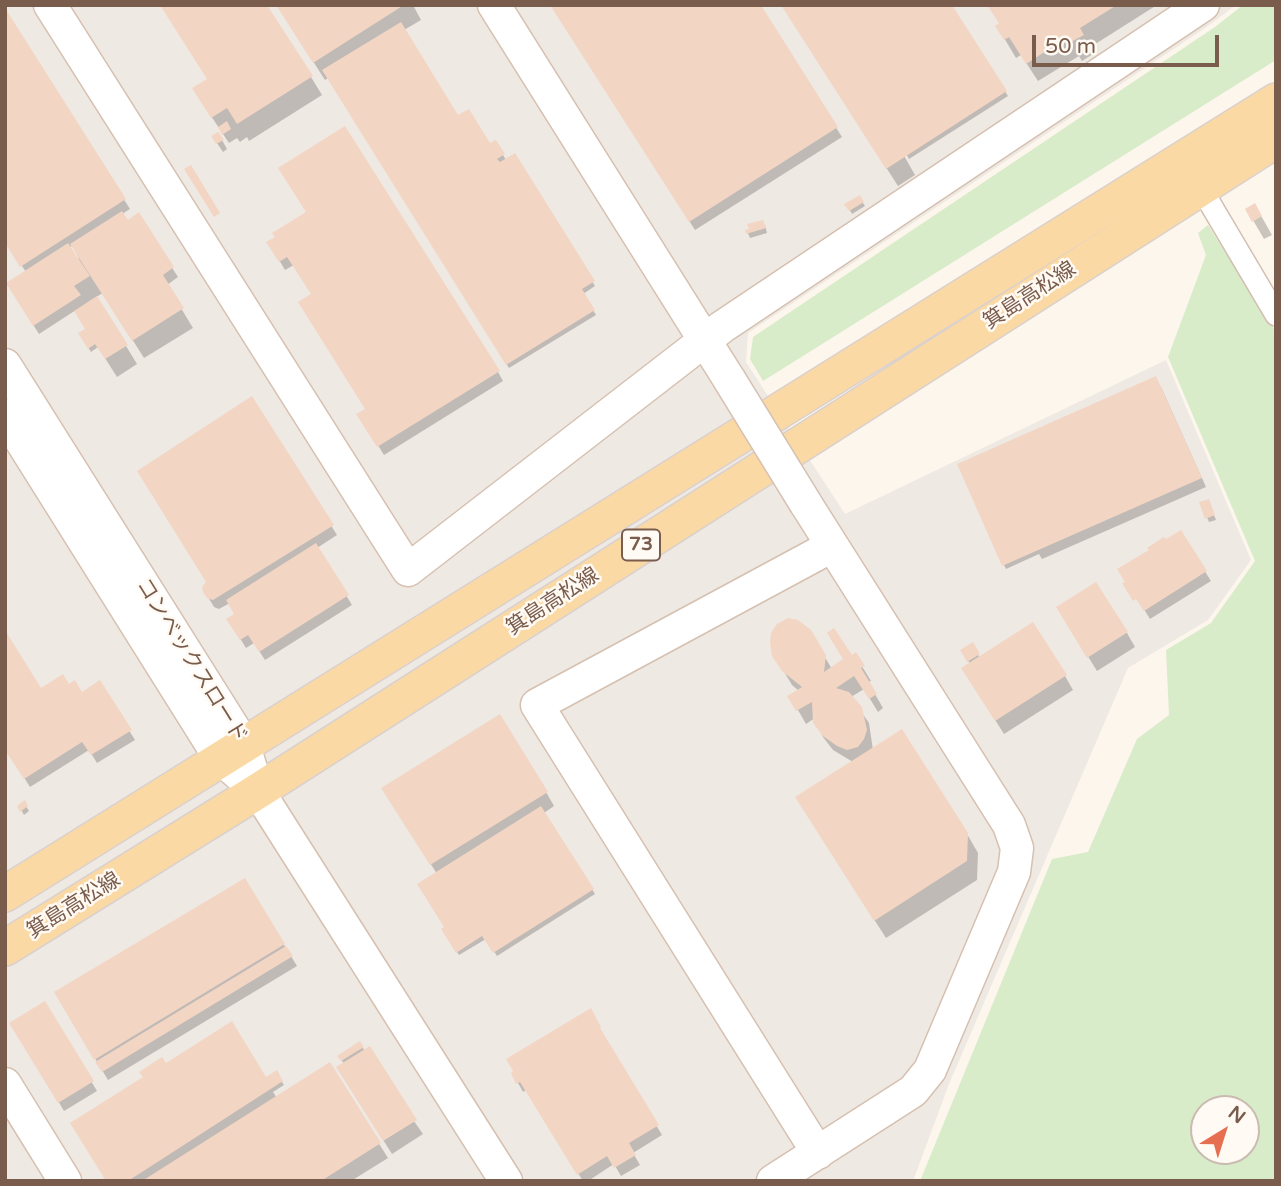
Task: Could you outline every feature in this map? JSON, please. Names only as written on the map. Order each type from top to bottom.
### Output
[{"type":"main road","name":"箕島高松線","points":[[5,894],[1276,100]]},
{"type":"main road","name":"箕島高松線","points":[[5,948],[258,791],[1276,140]]},
{"type":"street","points":[[50,5],[408,570],[705,340],[1203,5]]},
{"type":"street","points":[[494,5],[1009,825],[1017,848],[1014,872],[930,1070],[913,1091],[774,1181]]},
{"type":"street","points":[[1183,158],[1276,315]]},
{"type":"street","name":"コンベックスロード","points":[[5,365],[232,750]]},
{"type":"street","name":"コンベックスロード","points":[[5,415],[232,750],[506,1181]]},
{"type":"street","points":[[818,1153],[537,705],[832,547]]},
{"type":"street","points":[[5,1084],[65,1181]]},
{"type":"shaded area","points":[[5,5],[1236,5],[748,333],[746,362],[845,514],[1166,360],[1251,560],[1208,620],[1128,668],[949,1084],[913,1181],[5,1181]]},
{"type":"green space","points":[[1243,5],[1276,5],[1276,60],[763,381],[750,359],[753,337],[1215,27]]},
{"type":"green space","points":[[1208,225],[1276,332],[1276,1181],[920,1181],[1052,859],[1088,852],[1137,739],[1169,715],[1166,650],[1211,623],[1255,561],[1168,357],[1206,255],[1198,233]]},
{"type":"building","points":[[160,5],[267,5],[313,76],[237,124],[227,108],[211,118],[192,88],[207,79]]},
{"type":"building","points":[[276,5],[404,5],[313,63]]},
{"type":"building","points":[[550,5],[761,5],[838,127],[689,222]]},
{"type":"building","points":[[781,5],[952,5],[1007,91],[886,169]]},
{"type":"building","points":[[987,5],[1117,5],[1080,28],[1084,35],[1069,43],[1066,38],[1026,64],[1009,37],[1004,40],[995,26],[999,23]]},
{"type":"building","points":[[5,8],[126,199],[20,267],[5,243]]},
{"type":"building","points":[[401,22],[458,115],[469,109],[490,143],[496,140],[505,154],[497,159],[500,162],[515,153],[595,281],[582,289],[595,310],[506,365],[322,70]]},
{"type":"building","points":[[227,121],[231,129],[222,135],[218,127]]},
{"type":"building","points":[[345,126],[500,371],[377,447],[356,414],[365,409],[298,302],[311,294],[287,257],[279,262],[266,242],[275,237],[272,233],[306,212],[278,168]]},
{"type":"building","points":[[218,132],[224,140],[216,144],[211,136]]},
{"type":"building","points":[[191,165],[220,213],[214,217],[184,169]]},
{"type":"building","points":[[860,195],[864,202],[849,211],[844,204]]},
{"type":"building","points":[[1255,203],[1262,216],[1252,222],[1245,209]]},
{"type":"building","points":[[122,211],[128,220],[139,212],[174,267],[163,275],[184,308],[132,341],[70,244]]},
{"type":"building","points":[[763,220],[766,228],[746,234],[745,230],[749,229],[747,224]]},
{"type":"building","points":[[68,243],[90,276],[74,286],[81,295],[33,326],[6,283]]},
{"type":"building","points":[[97,296],[128,345],[105,359],[95,344],[88,349],[78,333],[85,329],[74,311]]},
{"type":"building","points":[[1156,376],[1202,478],[1002,566],[957,464]]},
{"type":"building","points":[[252,396],[334,525],[213,600],[207,598],[203,592],[202,587],[206,582],[137,471]]},
{"type":"building","points":[[1209,499],[1215,515],[1205,519],[1199,502]]},
{"type":"building","points":[[1181,530],[1207,571],[1144,611],[1136,599],[1133,601],[1117,569],[1149,550],[1147,548],[1164,537],[1166,539]]},
{"type":"building","points":[[316,543],[349,595],[259,652],[248,635],[240,640],[226,619],[234,614],[226,600]]},
{"type":"building","points":[[1096,582],[1128,632],[1087,658],[1056,607]]},
{"type":"building","points":[[788,618],[798,620],[811,630],[826,655],[824,672],[843,659],[827,633],[834,628],[852,655],[856,652],[865,666],[861,668],[877,694],[869,699],[854,676],[836,688],[849,692],[862,707],[867,730],[858,747],[847,750],[823,736],[813,723],[812,702],[796,711],[787,696],[802,687],[782,671],[772,656],[770,643],[771,633],[777,624]]},
{"type":"building","points":[[1033,622],[1067,675],[995,721],[961,668]]},
{"type":"building","points":[[5,630],[41,688],[63,674],[69,684],[75,680],[82,692],[100,680],[132,730],[91,755],[82,742],[24,779],[5,750]]},
{"type":"building","points":[[973,642],[980,654],[967,662],[960,650]]},
{"type":"building","points":[[500,714],[548,792],[430,865],[381,788]]},
{"type":"building","points":[[902,729],[968,833],[967,861],[874,921],[795,797]]},
{"type":"building","points":[[25,800],[28,806],[20,812],[17,806]]},
{"type":"building","points":[[541,806],[594,889],[493,953],[482,936],[456,953],[441,929],[444,927],[417,884]]},
{"type":"building","points":[[245,878],[285,944],[94,1060],[54,992]]},
{"type":"building","points":[[286,946],[293,956],[102,1072],[95,1062]]},
{"type":"building","points":[[45,1001],[94,1081],[58,1103],[9,1023]]},
{"type":"building","points":[[591,1008],[600,1028],[659,1125],[629,1143],[636,1155],[614,1168],[607,1156],[577,1175],[520,1082],[516,1084],[506,1059]]},
{"type":"building","points":[[232,1021],[266,1077],[277,1070],[283,1081],[128,1181],[106,1181],[70,1123],[143,1077],[139,1072],[162,1057],[166,1063]]},
{"type":"building","points":[[360,1041],[364,1047],[341,1061],[337,1056]]},
{"type":"building","points":[[370,1046],[417,1120],[383,1141],[336,1067]]},
{"type":"building","points":[[330,1062],[381,1143],[321,1181],[142,1181]]}]
